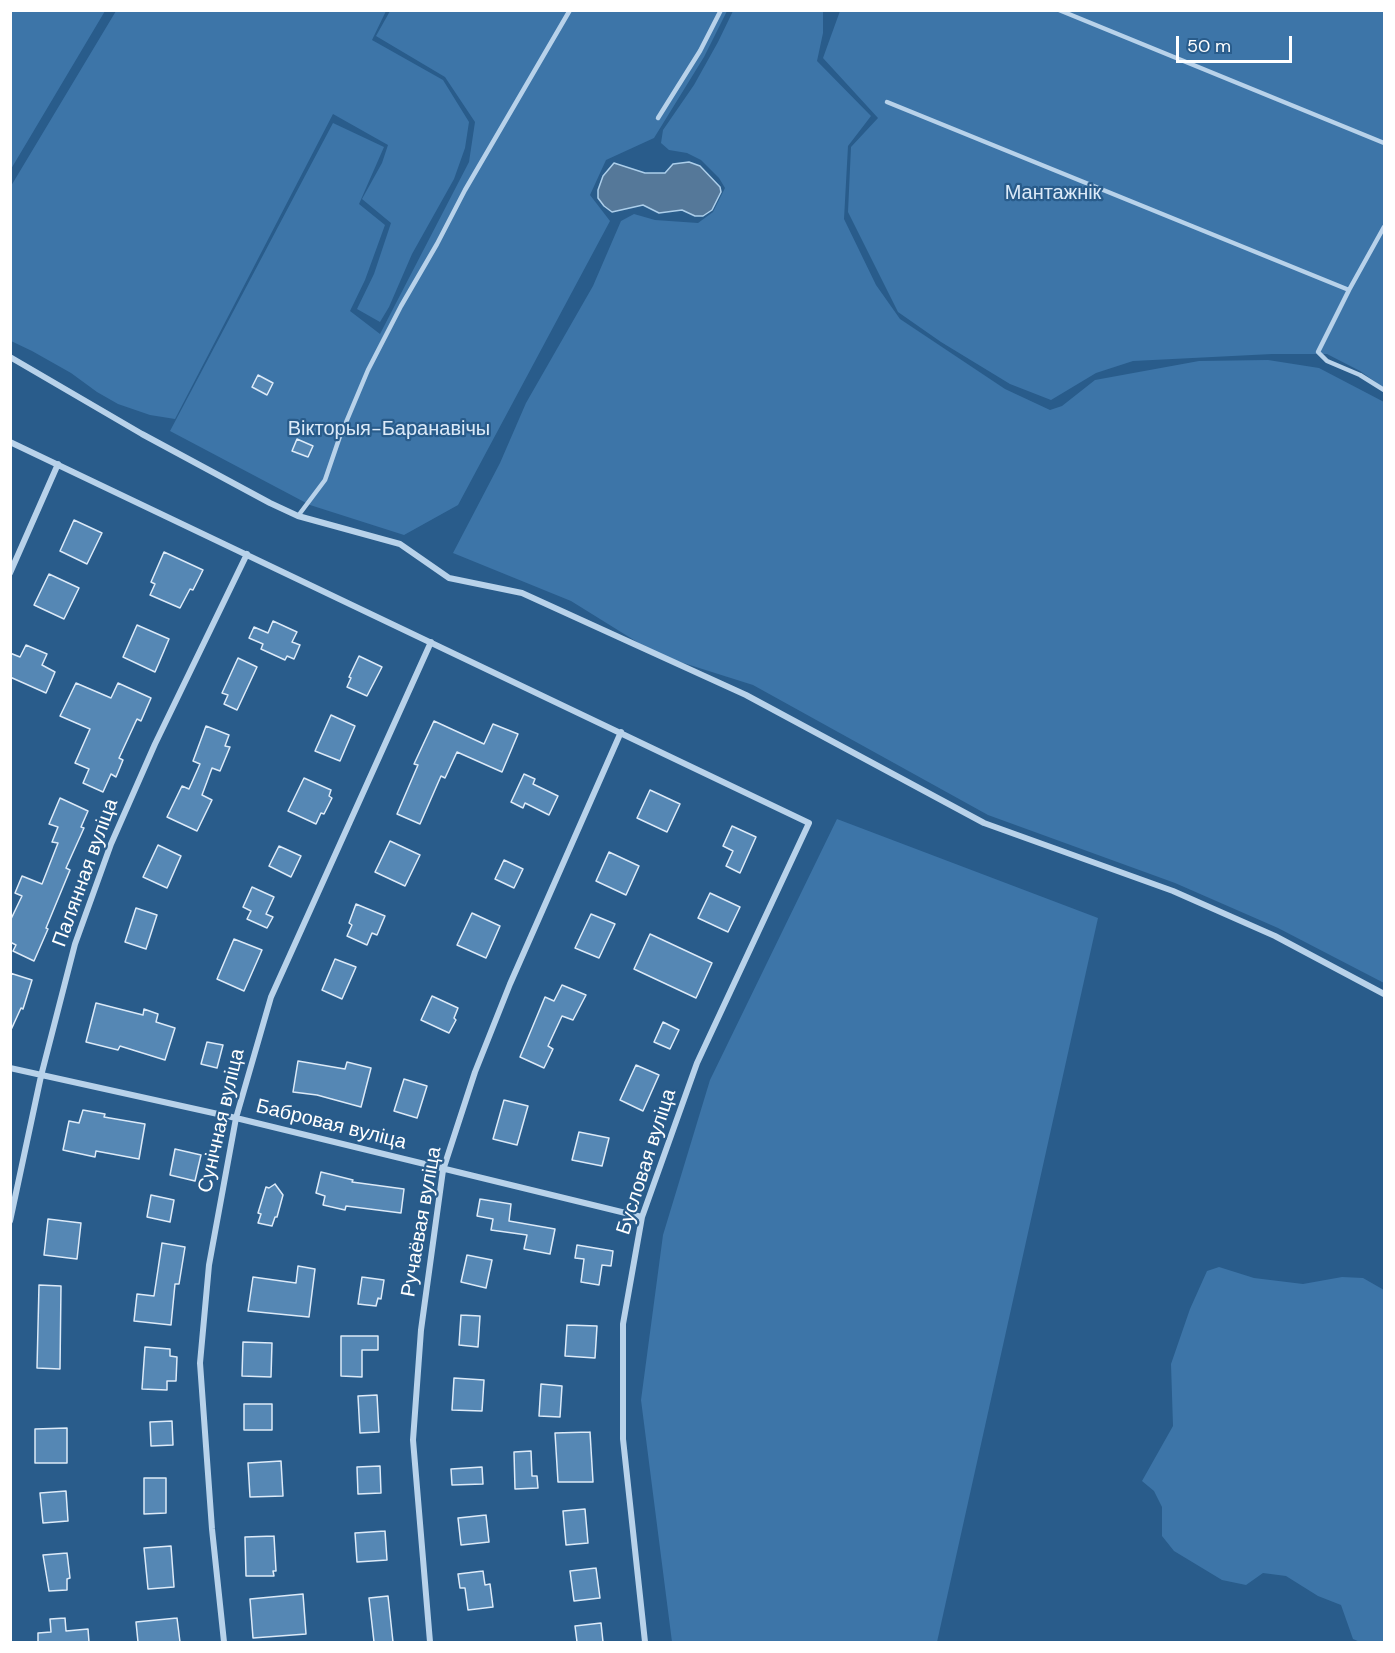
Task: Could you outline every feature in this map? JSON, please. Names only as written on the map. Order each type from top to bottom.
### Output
[{"type":"street","points":[[10,357],[197,465],[298,516],[400,544],[449,578],[522,593],[746,695],[984,823],[1173,891],[1275,936],[1384,994]]},
{"type":"street","points":[[10,442],[621,732]]},
{"type":"street","points":[[10,573],[58,464]]},
{"type":"street","name":"Палянная вуліца","points":[[10,1221],[41,1076],[75,944],[111,844],[155,744],[247,554]]},
{"type":"street","name":"Сунічная вуліца","points":[[224,1642],[212,1529],[200,1363],[208,1265],[236,1119],[271,997],[431,642]]},
{"type":"street","name":"Бусловая вуліца","points":[[621,732],[809,823],[697,1063],[642,1217],[623,1324],[623,1439],[645,1642]]},
{"type":"street","name":"Ручаёвая вуліца","points":[[430,1642],[412,1440],[421,1330],[443,1170],[475,1072],[510,984],[621,732]]},
{"type":"street","name":"Бабровая вуліца","points":[[10,1068],[236,1119],[642,1217]]},
{"type":"lane","points":[[298,516],[326,480],[339,440],[368,370],[401,306],[465,190],[570,10]]},
{"type":"lane","points":[[658,118],[700,51],[721,10]]},
{"type":"lane","points":[[1059,10],[1384,143]]},
{"type":"lane","points":[[887,102],[1349,290]]},
{"type":"lane","points":[[1384,227],[1318,352],[1327,361],[1360,375],[1384,390]]},
{"type":"green space","points":[[10,11],[105,11],[11,169]]},
{"type":"green space","points":[[116,11],[386,11],[372,40],[443,80],[469,122],[465,148],[454,179],[412,254],[380,322],[357,309],[374,274],[391,223],[362,199],[382,163],[388,145],[333,114],[175,419],[150,415],[118,404],[71,373],[11,341],[11,186]]},
{"type":"green space","name":"Вікторыя-Баранавічы","points":[[390,11],[727,11],[704,57],[654,138],[606,160],[590,195],[610,221],[458,505],[404,535],[310,505],[170,431],[333,123],[384,147],[359,204],[385,225],[365,280],[350,311],[380,334],[469,162],[475,122],[445,77],[376,36]]},
{"type":"green space","points":[[733,11],[823,11],[823,33],[817,61],[871,116],[848,146],[844,219],[876,285],[900,319],[1005,389],[1050,410],[1062,406],[1095,380],[1199,361],[1268,360],[1319,368],[1384,402],[1384,983],[1278,928],[1175,883],[988,815],[753,685],[658,655],[571,601],[453,553],[500,463],[526,403],[593,286],[621,221],[634,214],[655,220],[698,223],[713,212],[725,188],[719,178],[701,160],[687,153],[669,150],[661,143],[663,130],[694,85]]},
{"type":"green space","name":"Мантажнік","points":[[840,11],[1384,11],[1384,388],[1360,371],[1327,354],[1272,354],[1133,361],[1096,373],[1051,400],[1010,384],[941,342],[898,312],[848,212],[851,147],[878,118],[823,58]]},
{"type":"green space","points":[[837,819],[1098,918],[937,1642],[672,1642],[641,1400],[663,1235],[710,1080]]},
{"type":"green space","points":[[1219,1267],[1254,1278],[1303,1284],[1342,1277],[1363,1278],[1384,1290],[1384,1642],[1360,1642],[1353,1639],[1341,1605],[1318,1596],[1286,1576],[1263,1573],[1246,1585],[1222,1580],[1174,1551],[1162,1536],[1162,1507],[1154,1491],[1142,1481],[1173,1426],[1171,1364],[1190,1309],[1207,1271]]},
{"type":"shaded area","points":[[689,162],[700,166],[720,187],[721,192],[712,210],[703,216],[695,216],[682,210],[659,213],[643,205],[612,212],[598,198],[603,176],[614,163],[645,173],[665,173],[673,164]]},
{"type":"building","points":[[258,375],[273,383],[267,395],[252,387]]},
{"type":"building","points":[[297,439],[313,446],[308,457],[292,451]]},
{"type":"building","points":[[74,520],[102,533],[87,564],[60,551]]},
{"type":"building","points":[[164,552],[203,570],[193,590],[190,589],[180,608],[150,595],[155,584],[151,582]]},
{"type":"building","points":[[49,574],[79,588],[64,619],[34,605]]},
{"type":"building","points":[[273,621],[297,632],[292,642],[300,645],[294,659],[287,656],[285,660],[261,649],[263,644],[249,638],[254,627],[268,633]]},
{"type":"building","points":[[137,625],[169,639],[155,672],[123,657]]},
{"type":"building","points":[[26,645],[47,654],[42,665],[55,672],[46,693],[10,677],[10,653],[20,657]]},
{"type":"building","points":[[359,656],[382,667],[367,696],[347,687]]},
{"type":"building","points":[[238,658],[257,667],[237,710],[224,704],[228,695],[222,693]]},
{"type":"building","points":[[76,683],[111,698],[118,683],[151,698],[141,721],[137,719],[119,758],[123,760],[116,777],[111,774],[103,792],[83,783],[89,769],[75,763],[90,729],[60,716]]},
{"type":"building","points":[[331,715],[355,726],[340,761],[315,751]]},
{"type":"building","points":[[434,721],[484,744],[493,724],[518,734],[502,772],[457,752],[445,778],[441,776],[420,824],[397,814],[418,765],[414,764]]},
{"type":"building","points":[[206,726],[229,735],[225,746],[230,747],[220,771],[212,768],[202,795],[212,800],[197,831],[167,817],[182,786],[189,789],[200,764],[193,761]]},
{"type":"building","points":[[524,774],[535,779],[533,784],[558,796],[549,815],[525,803],[523,808],[511,802]]},
{"type":"building","points":[[304,778],[331,790],[329,796],[332,798],[316,824],[288,811]]},
{"type":"building","points":[[650,790],[680,804],[667,832],[637,818]]},
{"type":"building","points":[[60,798],[88,811],[81,827],[84,828],[66,868],[70,870],[34,961],[13,951],[16,945],[10,942],[10,921],[22,896],[15,893],[22,876],[42,884],[58,843],[52,842],[58,827],[49,824]]},
{"type":"building","points":[[732,826],[756,837],[740,873],[726,866],[733,851],[723,846]]},
{"type":"building","points":[[390,841],[420,855],[405,886],[375,872]]},
{"type":"building","points":[[158,845],[181,856],[167,888],[143,877]]},
{"type":"building","points":[[279,846],[301,856],[291,877],[269,866]]},
{"type":"building","points":[[609,852],[639,866],[626,895],[596,881]]},
{"type":"building","points":[[504,860],[523,869],[514,888],[495,879]]},
{"type":"building","points":[[252,887],[274,897],[266,914],[273,917],[267,928],[247,919],[251,911],[243,907]]},
{"type":"building","points":[[710,893],[740,907],[728,932],[698,918]]},
{"type":"building","points":[[356,904],[385,916],[377,935],[372,933],[367,945],[347,936],[352,925],[349,923]]},
{"type":"building","points":[[136,908],[157,915],[146,949],[125,942]]},
{"type":"building","points":[[472,913],[500,926],[486,958],[457,945]]},
{"type":"building","points":[[591,914],[615,924],[599,958],[575,948]]},
{"type":"building","points":[[650,934],[712,963],[696,998],[634,969]]},
{"type":"building","points":[[234,939],[262,950],[244,991],[217,979]]},
{"type":"building","points":[[335,959],[356,967],[342,999],[322,990]]},
{"type":"building","points":[[10,973],[32,980],[23,1009],[21,1008],[10,1032]]},
{"type":"building","points":[[562,985],[586,995],[573,1020],[562,1016],[548,1046],[553,1049],[544,1068],[520,1057],[545,997],[554,1001]]},
{"type":"building","points":[[432,996],[458,1008],[454,1018],[456,1020],[449,1033],[421,1020]]},
{"type":"building","points":[[96,1003],[143,1015],[144,1009],[158,1014],[156,1022],[175,1028],[165,1060],[120,1046],[118,1050],[86,1042]]},
{"type":"building","points":[[663,1022],[679,1030],[670,1049],[654,1042]]},
{"type":"building","points":[[207,1042],[223,1045],[217,1068],[201,1064]]},
{"type":"building","points":[[298,1061],[345,1069],[347,1062],[371,1068],[361,1107],[317,1095],[293,1092]]},
{"type":"building","points":[[636,1065],[659,1075],[643,1111],[620,1100]]},
{"type":"building","points":[[404,1079],[427,1086],[417,1118],[394,1111]]},
{"type":"building","points":[[504,1100],[528,1106],[517,1145],[493,1139]]},
{"type":"building","points":[[83,1110],[105,1114],[104,1117],[145,1124],[139,1159],[96,1151],[95,1157],[63,1150],[69,1121],[79,1123]]},
{"type":"building","points":[[579,1132],[609,1138],[602,1166],[572,1160]]},
{"type":"building","points":[[175,1149],[201,1155],[195,1181],[170,1175]]},
{"type":"building","points":[[321,1172],[353,1180],[352,1182],[404,1189],[401,1213],[346,1206],[345,1210],[323,1205],[325,1196],[316,1193]]},
{"type":"building","points":[[275,1184],[283,1195],[277,1217],[272,1226],[258,1223],[261,1214],[258,1213],[266,1187],[269,1188]]},
{"type":"building","points":[[151,1195],[174,1200],[170,1222],[147,1217]]},
{"type":"building","points":[[480,1199],[511,1204],[509,1221],[555,1229],[550,1254],[524,1249],[527,1235],[491,1230],[493,1219],[477,1216]]},
{"type":"building","points":[[48,1219],[81,1223],[77,1259],[44,1255]]},
{"type":"building","points":[[162,1243],[185,1247],[179,1284],[175,1284],[171,1325],[134,1321],[137,1294],[154,1296]]},
{"type":"building","points":[[577,1245],[613,1251],[611,1266],[602,1265],[599,1285],[581,1282],[584,1259],[575,1258]]},
{"type":"building","points":[[467,1255],[492,1260],[486,1288],[461,1282]]},
{"type":"building","points":[[298,1266],[315,1269],[309,1317],[248,1311],[253,1277],[296,1283]]},
{"type":"building","points":[[362,1277],[384,1280],[381,1299],[378,1298],[376,1306],[358,1304]]},
{"type":"building","points":[[39,1285],[61,1286],[60,1369],[37,1368]]},
{"type":"building","points":[[461,1315],[480,1316],[478,1347],[459,1345]]},
{"type":"building","points":[[567,1325],[597,1326],[595,1358],[565,1356]]},
{"type":"building","points":[[341,1336],[378,1336],[378,1350],[362,1350],[362,1377],[341,1376]]},
{"type":"building","points":[[243,1342],[272,1343],[271,1377],[242,1376]]},
{"type":"building","points":[[145,1347],[170,1349],[170,1356],[177,1357],[176,1381],[167,1381],[167,1390],[142,1389]]},
{"type":"building","points":[[454,1378],[484,1380],[482,1411],[452,1410]]},
{"type":"building","points":[[541,1384],[562,1386],[560,1417],[539,1416]]},
{"type":"building","points":[[377,1395],[379,1432],[360,1433],[358,1396]]},
{"type":"building","points":[[244,1404],[272,1404],[272,1430],[244,1430]]},
{"type":"building","points":[[172,1421],[173,1445],[151,1446],[150,1422]]},
{"type":"building","points":[[67,1428],[67,1463],[35,1463],[35,1429]]},
{"type":"building","points":[[590,1432],[593,1482],[558,1482],[555,1433]]},
{"type":"building","points":[[531,1451],[532,1476],[537,1476],[538,1488],[515,1489],[514,1452]]},
{"type":"building","points":[[281,1461],[283,1496],[250,1497],[248,1463]]},
{"type":"building","points":[[380,1466],[381,1493],[358,1494],[357,1467]]},
{"type":"building","points":[[482,1467],[483,1484],[452,1485],[451,1469]]},
{"type":"building","points":[[144,1478],[166,1478],[166,1513],[144,1514]]},
{"type":"building","points":[[66,1491],[68,1521],[43,1523],[40,1493]]},
{"type":"building","points":[[585,1509],[588,1543],[566,1545],[563,1511]]},
{"type":"building","points":[[486,1515],[489,1542],[461,1545],[458,1518]]},
{"type":"building","points":[[385,1531],[387,1560],[357,1562],[355,1533]]},
{"type":"building","points":[[274,1536],[276,1571],[273,1571],[274,1576],[246,1576],[245,1537]]},
{"type":"building","points":[[171,1546],[174,1587],[148,1589],[144,1548]]},
{"type":"building","points":[[67,1553],[70,1578],[67,1579],[67,1590],[49,1591],[43,1555]]},
{"type":"building","points":[[596,1568],[600,1598],[574,1601],[570,1571]]},
{"type":"building","points":[[483,1571],[485,1585],[490,1584],[493,1607],[468,1610],[465,1588],[460,1588],[458,1574]]},
{"type":"building","points":[[303,1594],[306,1634],[253,1638],[250,1599]]},
{"type":"building","points":[[388,1596],[393,1642],[374,1642],[369,1598]]},
{"type":"building","points":[[65,1618],[66,1631],[88,1629],[89,1642],[38,1642],[38,1633],[51,1632],[50,1619]]},
{"type":"building","points":[[177,1618],[180,1642],[138,1642],[136,1622]]},
{"type":"building","points":[[601,1623],[603,1642],[577,1642],[575,1626]]}]
